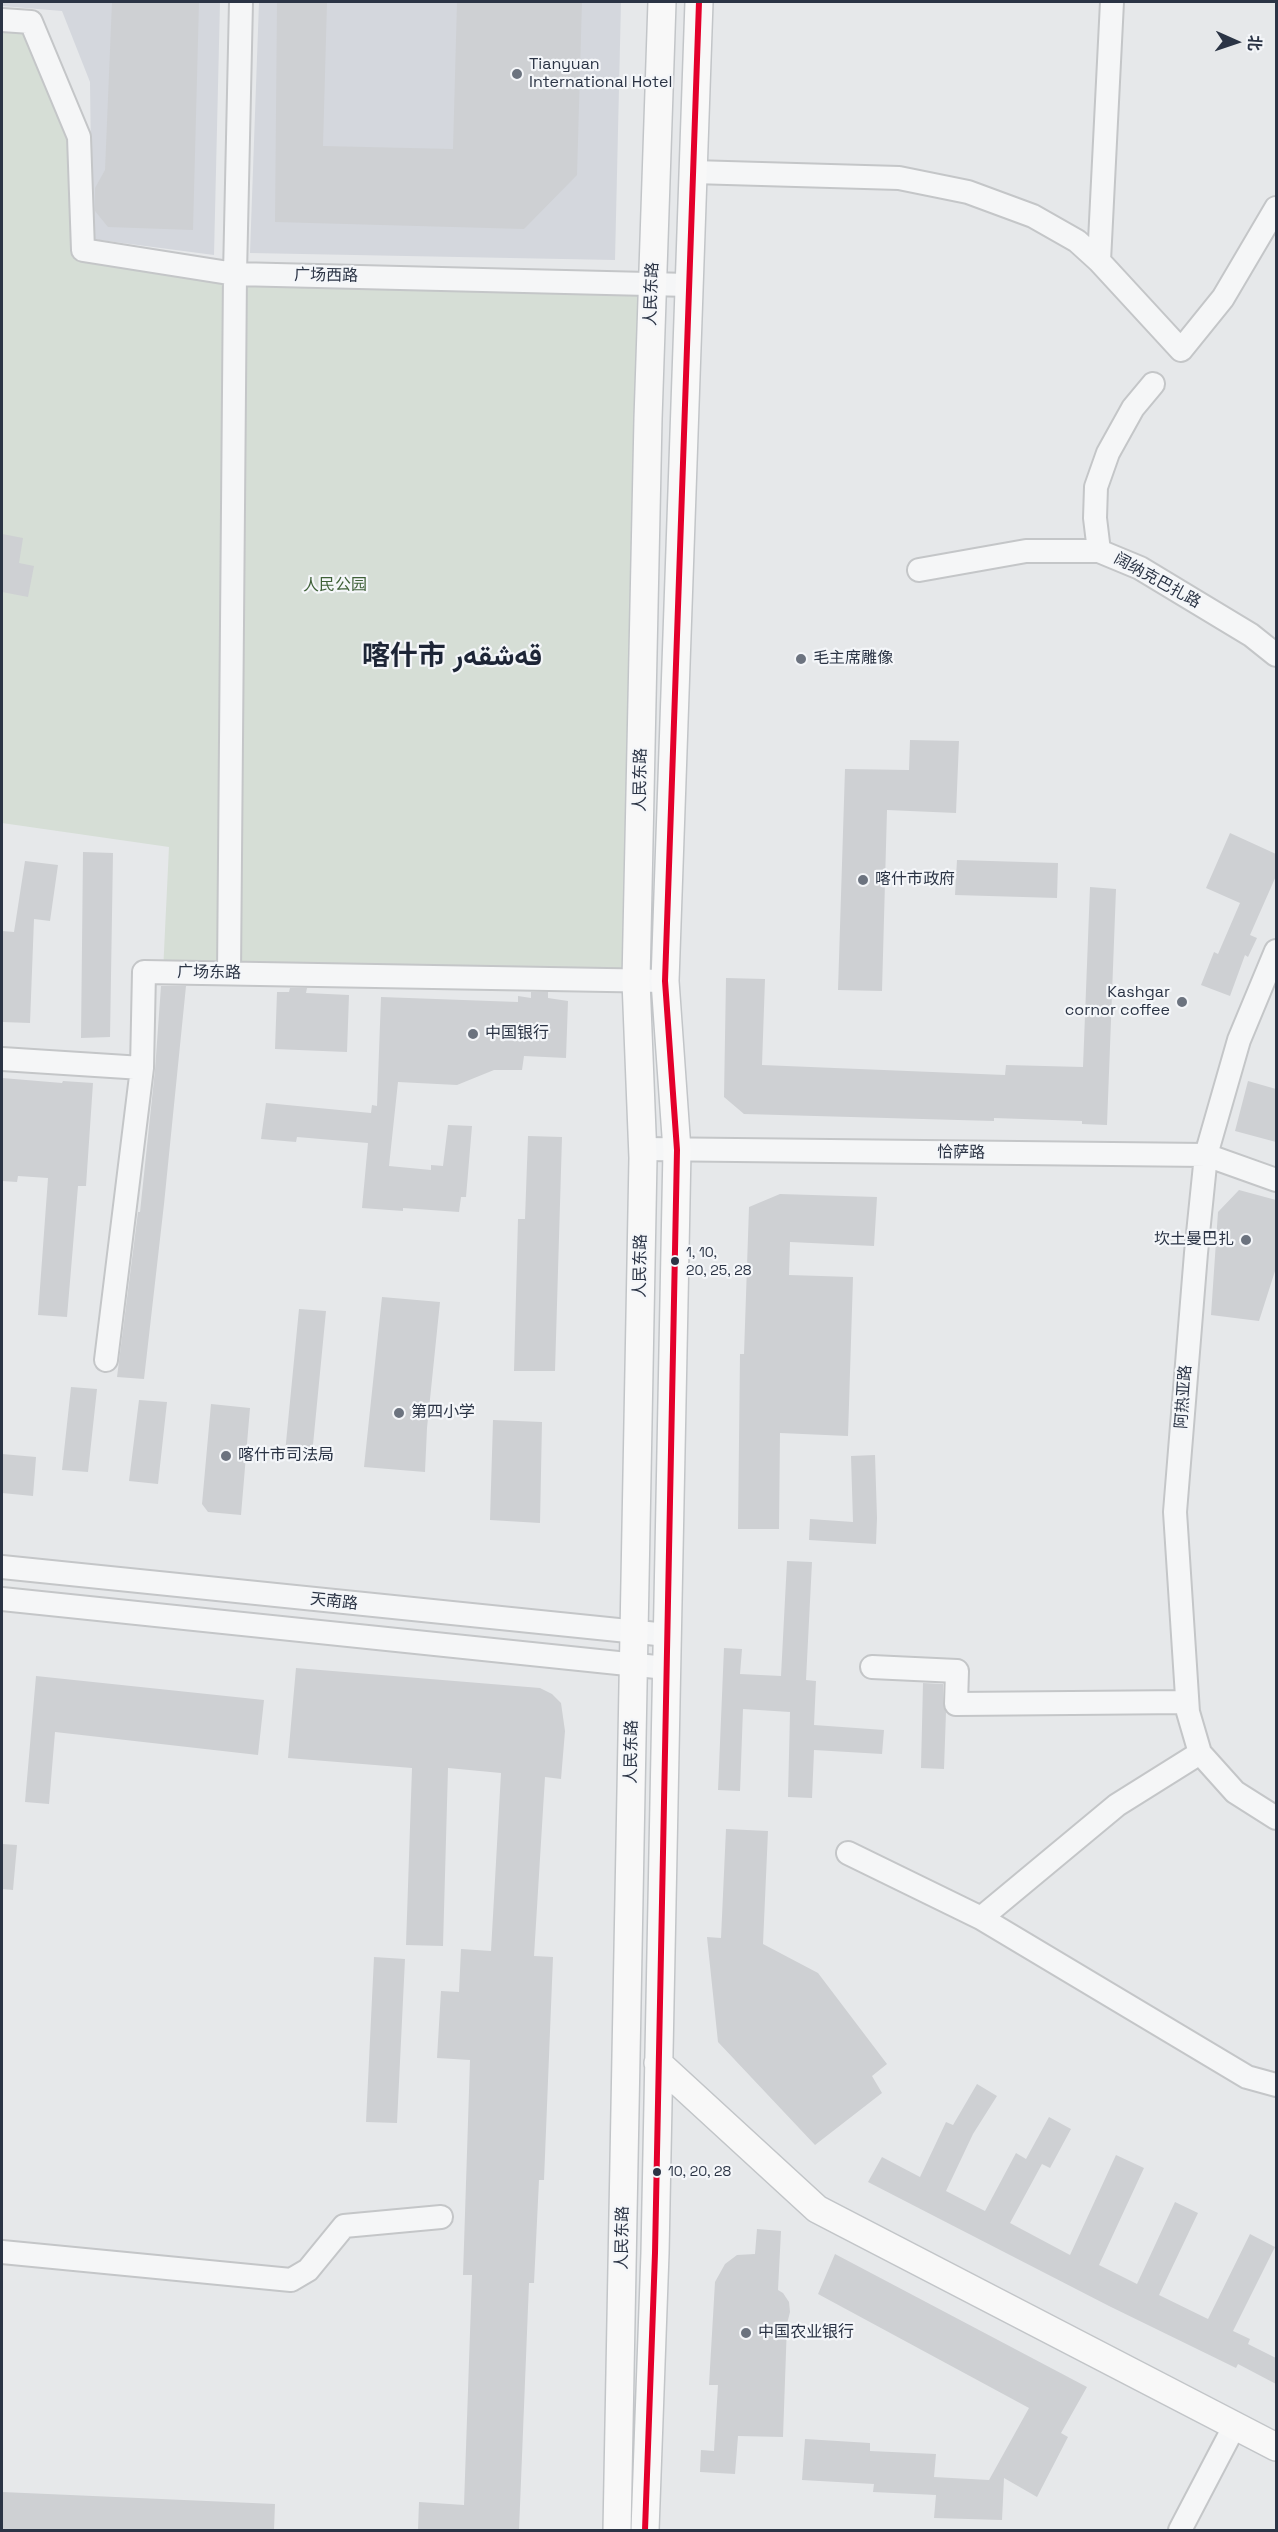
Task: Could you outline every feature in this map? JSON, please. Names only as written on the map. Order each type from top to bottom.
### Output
[{"type":"main road","name":"人民东路","points":[[617,2530],[642,1149],[636,981],[652,283],[662,2]]},
{"type":"main road","name":"人民东路","points":[[645,2530],[656,2253],[677,1150],[665,981],[699,2]]},
{"type":"main road","points":[[658,2063],[817,2209],[1276,2447]]},
{"type":"street","points":[[229,973],[235,274],[241,2]]},
{"type":"street","points":[[1099,261],[1112,2]]},
{"type":"street","name":"广场西路","points":[[2,20],[31,22],[79,136],[83,250],[235,274],[689,285]]},
{"type":"street","points":[[693,172],[899,178],[968,192],[1033,216],[1077,241],[1099,261],[1181,350],[1222,298],[1276,208]]},
{"type":"street","name":"阔纳克巴扎路","points":[[1153,384],[1133,408],[1108,453],[1096,487],[1095,518],[1099,551],[1140,568],[1251,635],[1276,656]]},
{"type":"street","points":[[919,570],[1026,550],[1099,551]]},
{"type":"street","name":"阿热亚路","points":[[1276,951],[1239,1040],[1206,1155],[1175,1512],[1187,1702],[1200,1753],[1235,1792],[1276,1818]]},
{"type":"street","name":"广场东路","points":[[106,1360],[142,1068],[144,972],[665,981]]},
{"type":"street","points":[[2,1059],[142,1068]]},
{"type":"street","name":"恰萨路","points":[[642,1149],[1206,1155],[1276,1179]]},
{"type":"street","name":"天南路","points":[[2,1567],[667,1635]]},
{"type":"street","name":"天南路","points":[[2,1599],[666,1668]]},
{"type":"street","points":[[872,1667],[957,1671],[956,1704],[1187,1702]]},
{"type":"street","points":[[981,1918],[1117,1806],[1200,1753]]},
{"type":"street","points":[[848,1853],[981,1918],[1246,2077],[1276,2085]]},
{"type":"street","points":[[2,2252],[291,2280],[308,2271],[344,2226],[441,2217]]},
{"type":"street","points":[[1180,2530],[1235,2426]]},
{"type":"shaded area","points":[[2,2],[220,2],[214,255],[92,239],[90,82],[62,11],[2,6]]},
{"type":"shaded area","points":[[259,2],[621,2],[615,260],[250,253]]},
{"type":"green space","name":"人民公园","points":[[2,20],[31,22],[79,137],[83,250],[235,274],[652,283],[636,981],[163,972],[169,847],[2,823]]},
{"type":"building","points":[[112,2],[199,2],[193,230],[108,227],[95,211],[95,188],[105,170]]},
{"type":"building","name":"Tianyuan International Hotel","points":[[277,2],[327,2],[323,146],[453,149],[457,2],[582,2],[577,175],[524,229],[275,222]]},
{"type":"building","points":[[2,534],[23,538],[19,563],[34,566],[28,597],[2,592]]},
{"type":"building","name":"喀什市政府","points":[[910,740],[959,741],[956,813],[887,810],[882,991],[838,990],[845,769],[909,770]]},
{"type":"building","points":[[1230,833],[1276,854],[1276,876],[1250,935],[1257,938],[1248,957],[1245,955],[1230,996],[1201,985],[1214,952],[1218,954],[1240,903],[1206,888]]},
{"type":"building","points":[[83,852],[113,853],[110,1037],[81,1038]]},
{"type":"building","points":[[957,860],[1058,863],[1057,898],[955,895]]},
{"type":"building","points":[[25,861],[58,865],[50,921],[34,919],[30,1023],[2,1022],[2,931],[14,932]]},
{"type":"building","points":[[1090,887],[1116,889],[1107,1125],[1082,1124],[1082,1121],[994,1118],[994,1121],[744,1114],[724,1097],[726,978],[765,979],[762,1065],[1005,1075],[1006,1065],[1083,1067]]},
{"type":"building","points":[[161,986],[186,986],[164,1204],[144,1379],[117,1377],[138,1212],[140,1212]]},
{"type":"building","points":[[290,988],[307,988],[306,993],[349,995],[347,1052],[275,1049],[277,992],[289,992]]},
{"type":"building","points":[[531,992],[548,992],[548,998],[568,1001],[566,1058],[524,1056],[522,1070],[494,1070],[457,1085],[398,1082],[389,1166],[431,1170],[431,1165],[443,1166],[448,1125],[472,1126],[466,1197],[461,1197],[459,1212],[362,1208],[368,1143],[297,1137],[296,1142],[261,1139],[266,1103],[371,1113],[372,1105],[377,1106],[381,997],[518,1002],[518,996],[531,998]]},
{"type":"building","points":[[2,1078],[93,1083],[86,1186],[78,1186],[67,1317],[38,1315],[48,1178],[18,1176],[17,1182],[2,1181]]},
{"type":"building","points":[[1248,1081],[1276,1089],[1276,1142],[1235,1131]]},
{"type":"building","points":[[528,1136],[562,1137],[555,1371],[514,1371],[518,1219],[525,1219]]},
{"type":"building","name":"坎土曼巴扎","points":[[1239,1190],[1276,1200],[1276,1268],[1259,1321],[1211,1315],[1218,1212]]},
{"type":"building","points":[[780,1194],[877,1197],[874,1246],[790,1242],[789,1275],[853,1277],[848,1436],[780,1433],[779,1529],[738,1529],[740,1354],[744,1354],[749,1207]]},
{"type":"building","name":"第四小学","points":[[382,1297],[440,1302],[427,1428],[425,1472],[364,1467]]},
{"type":"building","name":"第四小学","points":[[299,1309],[326,1311],[312,1455],[285,1453]]},
{"type":"building","points":[[71,1387],[97,1389],[88,1472],[62,1470]]},
{"type":"building","points":[[139,1400],[167,1402],[158,1484],[129,1481]]},
{"type":"building","name":"喀什市司法局","points":[[211,1404],[250,1408],[241,1515],[208,1512],[202,1504]]},
{"type":"building","points":[[493,1420],[542,1422],[540,1523],[490,1520]]},
{"type":"building","points":[[2,1454],[36,1457],[33,1496],[2,1493]]},
{"type":"building","points":[[875,1455],[876,1544],[809,1540],[810,1519],[853,1522],[851,1456]]},
{"type":"building","points":[[787,1561],[812,1562],[806,1680],[816,1681],[814,1725],[884,1730],[882,1754],[814,1750],[812,1798],[788,1797],[790,1712],[743,1709],[740,1791],[718,1790],[724,1648],[742,1649],[740,1674],[781,1676]]},
{"type":"building","points":[[296,1668],[540,1688],[552,1694],[561,1703],[565,1731],[561,1779],[545,1777],[534,1956],[553,1957],[544,2180],[539,2180],[534,2283],[529,2283],[519,2530],[418,2530],[419,2502],[464,2505],[472,2275],[463,2275],[470,2060],[437,2058],[441,1991],[459,1992],[461,1949],[491,1951],[501,1773],[448,1768],[443,1946],[406,1945],[412,1768],[288,1758]]},
{"type":"building","points":[[36,1676],[264,1700],[258,1755],[55,1732],[49,1804],[25,1802]]},
{"type":"building","points":[[923,1683],[943,1684],[943,1704],[946,1712],[944,1769],[921,1768]]},
{"type":"building","points":[[726,1829],[768,1831],[763,1944],[818,1973],[887,2064],[872,2076],[882,2093],[815,2145],[718,2042],[707,1937],[721,1938]]},
{"type":"building","points":[[2,1844],[17,1845],[13,1890],[2,1889]]},
{"type":"building","points":[[374,1957],[405,1959],[397,2123],[366,2122]]},
{"type":"building","points":[[977,2084],[997,2096],[973,2134],[946,2191],[985,2211],[1016,2153],[1026,2159],[1049,2117],[1071,2129],[1050,2168],[1042,2164],[1010,2223],[1070,2255],[1116,2155],[1144,2168],[1099,2265],[1137,2284],[1175,2202],[1198,2213],[1159,2295],[1208,2319],[1250,2234],[1275,2247],[1233,2331],[1250,2339],[1248,2344],[1276,2358],[1276,2384],[1238,2364],[1236,2368],[1109,2306],[868,2182],[882,2157],[920,2177],[946,2122],[953,2125]]},
{"type":"building","name":"中国农业银行","points":[[757,2229],[781,2231],[778,2290],[789,2302],[790,2312],[787,2324],[783,2437],[738,2436],[735,2474],[700,2472],[701,2450],[714,2451],[718,2385],[709,2385],[715,2282],[725,2264],[737,2255],[755,2254]]},
{"type":"building","points":[[835,2254],[1087,2387],[1061,2433],[1068,2437],[1037,2497],[1004,2478],[1002,2520],[934,2518],[936,2495],[873,2492],[874,2484],[802,2480],[805,2439],[870,2443],[870,2451],[936,2454],[934,2477],[989,2480],[1029,2408],[818,2294]]},
{"type":"building","points":[[2,2492],[275,2504],[274,2530],[2,2530]]},
{"type":"transit line","points":[[645,2530],[655,2253],[677,1150],[665,981],[699,2]]},
{"type":"place","name":"Tianyuan International Hotel","points":[[517,74]]},
{"type":"place","name":"毛主席雕像","points":[[801,659]]},
{"type":"place","name":"喀什市政府","points":[[863,880]]},
{"type":"place","name":"Kashgar cornor coffee","points":[[1182,1002]]},
{"type":"place","name":"中国银行","points":[[473,1034]]},
{"type":"place","name":"坎土曼巴扎","points":[[1246,1240]]},
{"type":"place","name":"1, 10, 20, 25, 28","points":[[675,1261]]},
{"type":"place","name":"第四小学","points":[[399,1413]]},
{"type":"place","name":"喀什市司法局","points":[[226,1456]]},
{"type":"place","name":"10, 20, 28","points":[[657,2172]]},
{"type":"place","name":"中国农业银行","points":[[746,2333]]},
{"type":"district","name":"喀什市 قەشقەر","points":[[452,657]]}]
